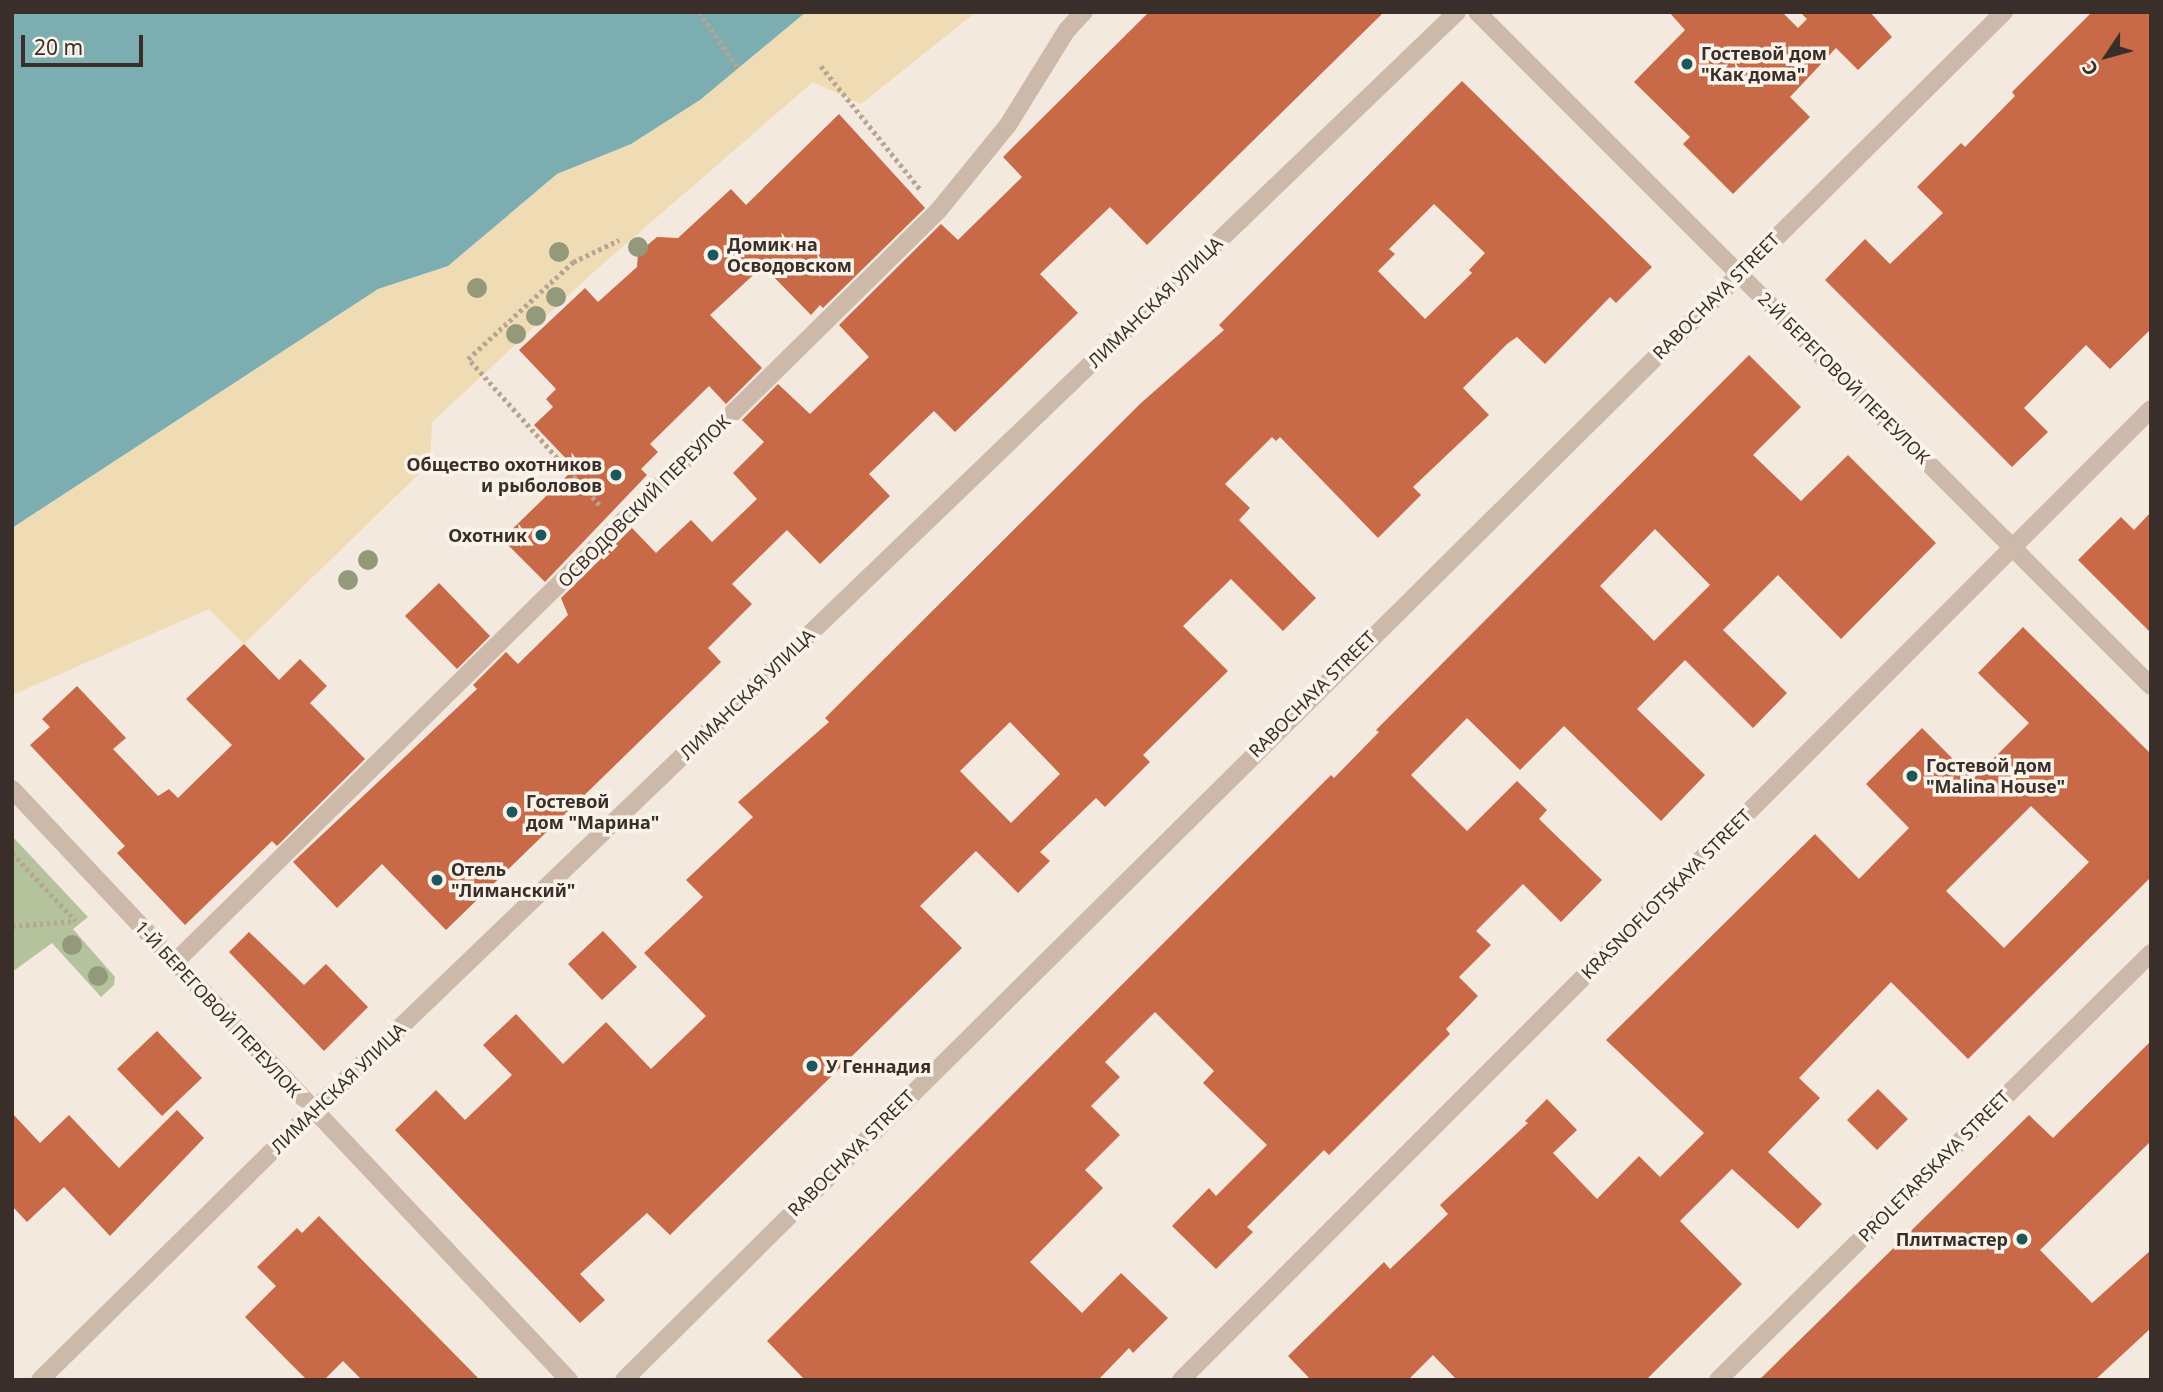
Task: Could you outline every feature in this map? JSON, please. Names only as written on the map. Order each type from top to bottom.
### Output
[{"type":"street","name":"ОСВОДОВСКИЙ ПЕРЕУЛОК","points":[[174,963],[938,211],[1007,125],[1067,30],[1084,12]]},
{"type":"street","name":"ЛИМАНСКАЯ УЛИЦА","points":[[40,1380],[314,1110],[1457,12]]},
{"type":"street","name":"2-Й БЕРЕГОВОЙ ПЕРЕУЛОК","points":[[1476,12],[2151,686]]},
{"type":"street","name":"RABOCHAYA STREET","points":[[624,1380],[2004,12]]},
{"type":"street","name":"KRASNOFLOTSKAYA STREET","points":[[1181,1380],[2151,409]]},
{"type":"street","name":"1-Й БЕРЕГОВОЙ ПЕРЕУЛОК","points":[[12,789],[569,1380]]},
{"type":"street","name":"PROLETARSKAYA STREET","points":[[1718,1380],[2151,953]]},
{"type":"path","points":[[699,12],[738,68]]},
{"type":"path","points":[[821,66],[938,211]]},
{"type":"path","points":[[618,526],[468,359],[573,262],[619,240]]},
{"type":"path","points":[[12,853],[76,921],[12,926]]},
{"type":"green space","points":[[12,836],[88,917],[73,929],[115,977],[114,985],[101,997],[52,943],[12,972]]},
{"type":"sand","points":[[806,12],[976,12],[861,104],[813,82],[598,268],[432,422],[430,463],[244,644],[209,609],[12,695],[12,528],[378,289],[448,266],[557,174],[631,144],[700,100]]},
{"type":"water","points":[[12,12],[806,12],[700,100],[631,144],[557,174],[448,266],[378,289],[12,528]]},
{"type":"building","points":[[1149,12],[1384,12],[1147,245],[1110,207],[1040,274],[1078,313],[955,432],[934,411],[869,474],[890,496],[820,564],[787,530],[732,584],[752,604],[708,648],[721,662],[446,930],[382,864],[337,908],[293,862],[477,689],[473,685],[506,652],[518,664],[568,615],[561,598],[632,528],[656,553],[691,520],[712,542],[757,499],[733,473],[764,442],[742,420],[778,384],[810,414],[869,357],[839,325],[941,224],[958,240],[1022,177],[1003,157]]},
{"type":"building","points":[[1669,12],[1782,12],[1798,28],[1807,19],[1800,12],[1870,12],[1892,37],[1858,70],[1836,48],[1790,97],[1810,117],[1733,194],[1683,144],[1690,137],[1634,82],[1685,30]]},
{"type":"building","points":[[2092,12],[2151,12],[2151,329],[2110,369],[2086,345],[2024,408],[2048,432],[2012,467],[1825,280],[1865,239],[1890,264],[1943,213],[1917,187],[1961,143],[1965,147],[2015,96],[2012,92]]},
{"type":"building","points":[[1462,81],[1652,267],[1616,303],[1610,297],[1545,364],[1517,337],[1507,344],[1463,388],[1489,415],[1413,487],[1421,495],[1378,538],[1280,437],[1276,441],[1272,437],[1225,484],[1250,508],[1239,520],[1316,598],[1283,631],[1231,579],[1183,626],[1228,671],[1143,755],[1150,762],[1105,807],[1096,798],[1040,852],[1050,861],[1018,893],[976,851],[920,906],[962,948],[670,1235],[647,1213],[580,1274],[605,1300],[580,1323],[395,1130],[436,1090],[465,1120],[512,1075],[483,1045],[516,1014],[563,1064],[606,1022],[651,1069],[706,1016],[644,953],[703,897],[686,880],[753,817],[738,802],[829,722],[825,718],[1141,403],[1224,330],[1219,325]],"holes":[[[1434,204],[1485,253],[1469,270],[1472,273],[1425,319],[1378,271],[1395,254],[1389,249]],[[1010,722],[1060,774],[1011,823],[960,771]]]},
{"type":"building","points":[[839,114],[925,208],[823,308],[820,305],[811,315],[763,266],[710,315],[762,368],[726,404],[709,386],[650,444],[658,452],[641,469],[647,475],[545,582],[502,539],[575,468],[534,425],[553,407],[546,399],[556,389],[519,350],[585,288],[598,302],[637,267],[638,253],[657,237],[678,238],[731,189],[746,205]]},
{"type":"building","points":[[1749,355],[1801,407],[1753,455],[1801,501],[1848,455],[1936,543],[1841,639],[1778,575],[1723,630],[1787,693],[1753,728],[1685,660],[1637,709],[1705,775],[1661,821],[1564,726],[1520,770],[1467,718],[1411,775],[1467,831],[1517,781],[1547,810],[1539,819],[1602,880],[1561,922],[1523,884],[1476,931],[1491,945],[1459,977],[1478,996],[1446,1029],[1450,1034],[1329,1155],[1324,1150],[1247,1227],[1253,1232],[1216,1269],[1172,1226],[1209,1188],[1216,1196],[1267,1145],[1203,1083],[1214,1071],[1155,1012],[1105,1062],[1120,1077],[1091,1106],[1120,1135],[1085,1170],[1103,1188],[1030,1262],[1082,1313],[1121,1273],[1168,1318],[1133,1353],[1129,1348],[1098,1380],[805,1380],[767,1341],[1331,775],[1334,778],[1379,732],[1376,730]],"holes":[[[1655,529],[1710,585],[1654,641],[1600,586]]]},
{"type":"building","points":[[2151,512],[2151,633],[2078,560],[2121,517],[2134,530]]},
{"type":"building","points":[[439,583],[490,636],[457,669],[405,616]]},
{"type":"building","points":[[2023,627],[2151,754],[2151,877],[1968,1059],[1891,982],[1799,1078],[1820,1098],[1768,1152],[1822,1204],[1798,1229],[1732,1169],[1680,1221],[1742,1284],[1646,1380],[1457,1380],[1433,1355],[1408,1380],[1311,1380],[1288,1356],[1384,1262],[1390,1269],[1448,1214],[1440,1205],[1528,1123],[1525,1121],[1547,1099],[1577,1130],[1553,1153],[1597,1199],[1639,1156],[1660,1177],[1704,1133],[1606,1040],[1815,834],[1859,879],[1909,828],[1866,784],[1922,728],[1973,779],[2029,723],[1978,673]],"holes":[[[2031,806],[2089,862],[2004,948],[1946,891]]]},
{"type":"building","points":[[244,644],[279,680],[300,659],[327,686],[310,703],[365,759],[277,846],[272,841],[185,925],[117,853],[125,846],[30,745],[50,727],[42,719],[77,686],[126,738],[113,749],[158,796],[169,789],[178,798],[232,745],[186,699]]},
{"type":"building","points":[[603,931],[637,967],[602,1000],[568,964]]},
{"type":"building","points":[[249,932],[304,985],[326,964],[368,1007],[324,1051],[229,952]]},
{"type":"building","points":[[157,1031],[202,1078],[162,1116],[117,1069]]},
{"type":"building","points":[[2151,1041],[2151,1141],[2040,1250],[2092,1303],[2151,1250],[2151,1328],[2095,1380],[1759,1380],[2029,1115],[2053,1138]]},
{"type":"building","points":[[1878,1089],[1908,1119],[1877,1150],[1847,1120]]},
{"type":"building","points":[[177,1110],[204,1138],[110,1236],[64,1187],[27,1222],[12,1206],[12,1113],[40,1143],[69,1115],[119,1168]]},
{"type":"building","points":[[319,1216],[480,1380],[362,1380],[343,1361],[324,1380],[307,1380],[284,1357],[245,1317],[276,1286],[257,1267],[297,1228],[302,1233]]},
{"type":"place","name":"Гостевой дом \"Как дома\"","points":[[1687,64]]},
{"type":"place","name":"Домик на Осводовском","points":[[713,255]]},
{"type":"place","name":"Общество охотников и рыболовов","points":[[616,475]]},
{"type":"place","name":"Охотник","points":[[541,535]]},
{"type":"place","name":"Гостевой дом \"Malina House\"","points":[[1912,776]]},
{"type":"place","name":"Гостевой дом \"Марина\"","points":[[512,812]]},
{"type":"place","name":"Отель \"Лиманский\"","points":[[437,880]]},
{"type":"place","name":"У Геннадия","points":[[812,1066]]},
{"type":"place","name":"Плитмастер","points":[[2022,1239]]}]
